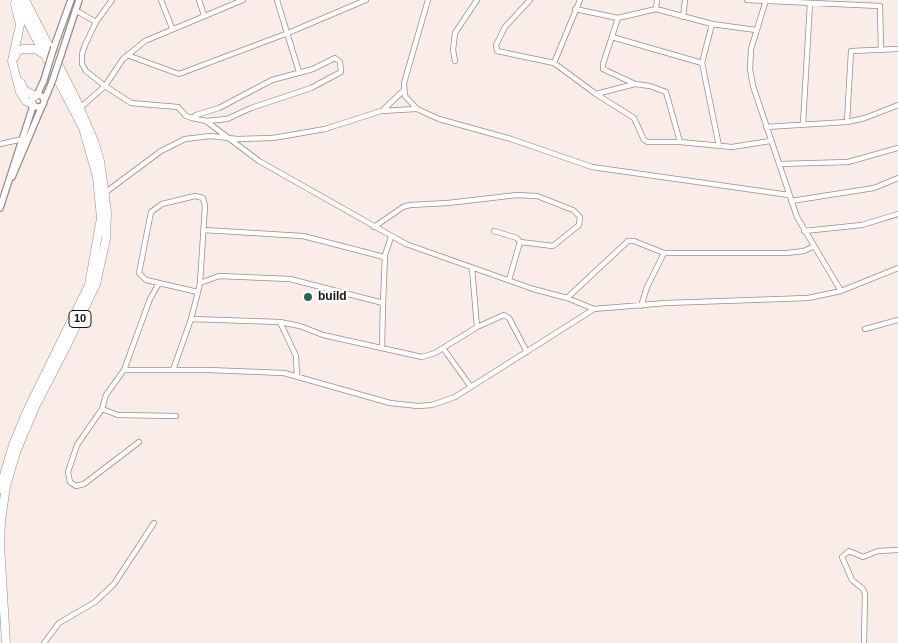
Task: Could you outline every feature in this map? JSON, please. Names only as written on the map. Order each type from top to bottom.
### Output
[{"type":"highway","name":"10","points":[[0,489],[13,444],[27,411],[89,285],[100,233],[100,190],[88,142],[78,116],[15,0]]},
{"type":"highway","points":[[15,0],[20,21],[12,60],[20,92],[26,101],[33,105]]},
{"type":"highway","name":"10","points":[[6,643],[0,552],[1,521],[6,486],[16,452],[35,408],[96,284],[106,240],[106,192],[100,161],[80,108],[25,0]]},
{"type":"highway","points":[[36,96],[21,86],[16,53],[19,50],[29,48],[46,55]]},
{"type":"street","points":[[11,179],[36,96],[44,80],[71,0]]},
{"type":"street","points":[[0,208],[52,82],[79,0]]},
{"type":"street","points":[[112,0],[96,22],[85,45],[82,60],[86,71],[127,102],[178,107],[186,116],[192,118],[206,121],[227,119],[251,108],[311,88],[339,74],[342,67],[339,60],[335,58],[264,83],[219,108],[192,118]]},
{"type":"street","points":[[161,0],[172,28]]},
{"type":"street","points":[[199,0],[204,15]]},
{"type":"street","points":[[80,108],[105,86],[127,55],[145,41],[172,28],[243,0]]},
{"type":"street","points":[[277,0],[299,72]]},
{"type":"street","points":[[127,55],[179,74],[288,33],[366,0]]},
{"type":"street","points":[[428,0],[406,75],[404,90],[407,100],[416,109],[439,120],[511,139],[592,167],[790,198],[874,188],[898,178]]},
{"type":"street","points":[[530,0],[505,27],[496,48],[500,52],[554,63],[596,94],[634,118],[644,140],[648,142],[680,142],[732,148],[770,141]]},
{"type":"street","points":[[554,63],[580,0]]},
{"type":"street","points":[[656,8],[657,0]]},
{"type":"street","points":[[684,17],[685,0]]},
{"type":"street","points":[[747,0],[881,7],[881,50]]},
{"type":"street","points":[[454,61],[455,33],[476,1]]},
{"type":"street","points":[[766,1],[751,49],[750,69],[770,141],[780,164],[790,198],[804,231],[841,291]]},
{"type":"street","points":[[803,124],[810,3]]},
{"type":"street","points":[[576,8],[618,18],[656,8],[712,24],[756,30]]},
{"type":"street","points":[[75,10],[96,22]]},
{"type":"street","points":[[618,18],[602,67],[635,84],[650,86],[666,92],[680,142]]},
{"type":"street","points":[[712,24],[702,64],[719,146]]},
{"type":"street","points":[[612,37],[702,64]]},
{"type":"street","points":[[847,122],[851,51],[898,50]]},
{"type":"street","points":[[596,94],[635,84]]},
{"type":"street","points":[[381,111],[404,90]]},
{"type":"street","points":[[36,96],[43,103]]},
{"type":"street","points":[[33,105],[37,108],[43,103]]},
{"type":"street","points":[[766,127],[847,122],[865,118],[898,105]]},
{"type":"street","points":[[106,192],[172,144],[198,136],[255,140],[300,134],[341,125],[381,111],[416,109]]},
{"type":"street","points":[[206,121],[226,138],[266,165],[391,237],[419,250],[567,298],[594,309],[797,299],[841,291],[898,269]]},
{"type":"street","points":[[0,144],[23,139]]},
{"type":"street","points":[[780,164],[848,162],[898,148]]},
{"type":"street","points":[[374,227],[403,207],[410,205],[448,203],[517,195],[537,196],[572,210],[580,217],[579,225],[553,246],[520,242],[517,238],[494,231]]},
{"type":"street","points":[[173,370],[191,319],[198,292],[200,283],[204,201],[201,197],[169,201],[153,209],[148,221],[139,273],[143,278],[158,283],[198,292]]},
{"type":"street","points":[[804,231],[862,225],[898,214]]},
{"type":"street","points":[[204,230],[304,236],[384,257]]},
{"type":"street","points":[[382,348],[384,257],[391,237]]},
{"type":"street","points":[[567,298],[627,241],[634,241],[664,254],[787,253],[804,251],[814,246]]},
{"type":"street","points":[[509,280],[520,242]]},
{"type":"street","points":[[641,306],[647,287],[664,254]]},
{"type":"street","points":[[472,268],[477,327]]},
{"type":"street","points":[[200,283],[219,276],[290,279],[383,303]]},
{"type":"street","points":[[139,442],[94,478],[80,486],[70,482],[68,472],[77,445],[102,409],[106,395],[124,370],[150,299],[158,283]]},
{"type":"street","points":[[124,370],[269,372],[297,376],[390,403],[418,406],[441,403],[471,387],[594,309]]},
{"type":"street","points":[[191,319],[280,322],[300,326],[323,335],[422,357],[443,348],[477,327],[500,316],[507,316],[527,352]]},
{"type":"street","points":[[865,329],[898,320]]},
{"type":"street","points":[[280,322],[298,360],[297,376]]},
{"type":"street","points":[[443,348],[471,387]]},
{"type":"street","points":[[102,409],[118,415],[176,416]]},
{"type":"street","points":[[44,643],[59,623],[95,602],[114,584],[154,523]]},
{"type":"street","points":[[864,643],[865,594],[863,589],[852,580],[842,557],[848,551],[863,558],[878,551],[898,550]]},
{"type":"place","name":"build","points":[[308,297]]}]
